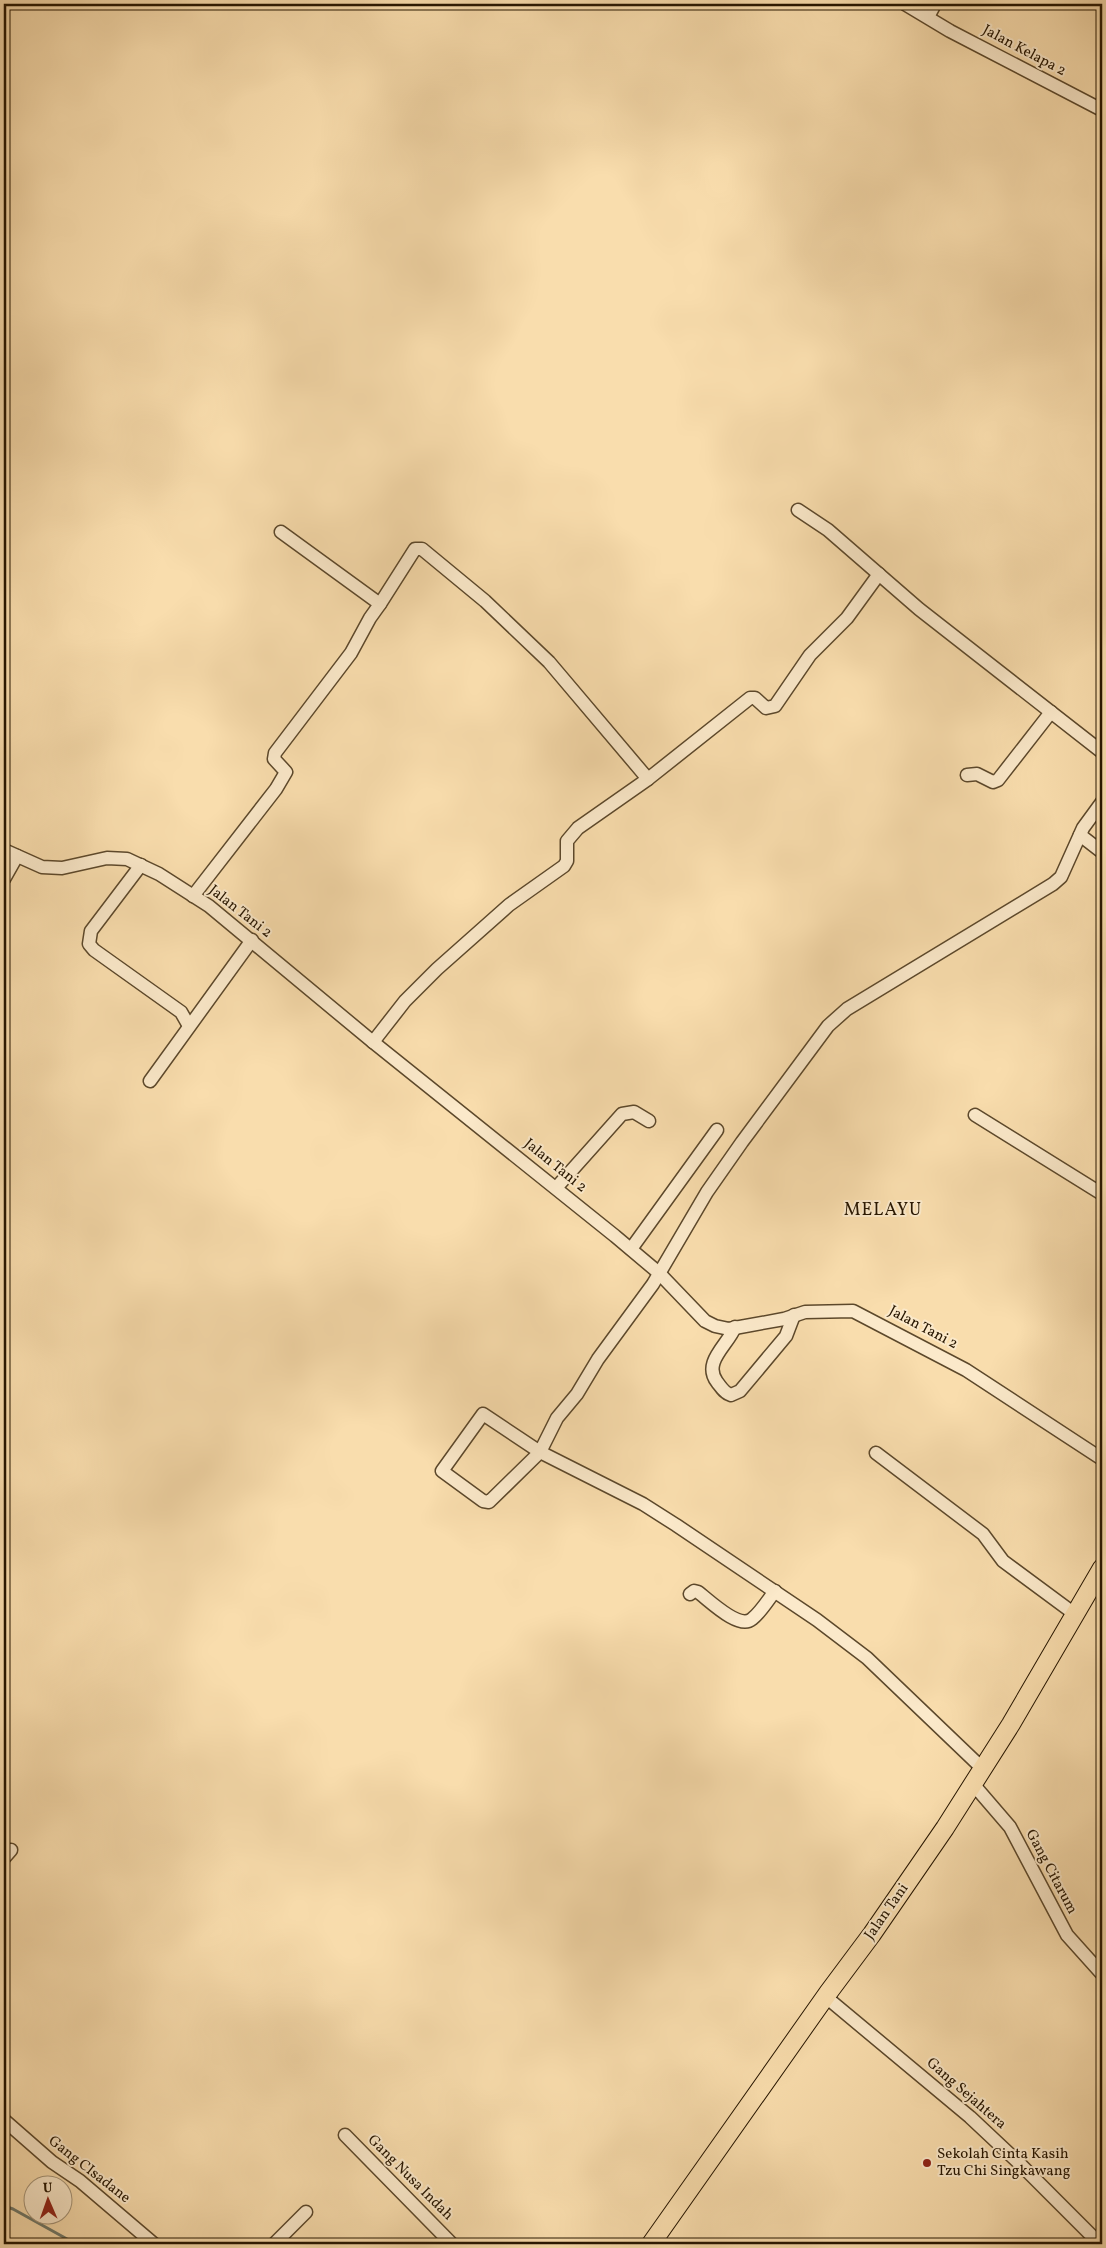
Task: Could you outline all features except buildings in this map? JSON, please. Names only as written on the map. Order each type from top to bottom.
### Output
[{"type":"highway","name":"Jalan Tani","points":[[651,2244],[872,1934],[978,1777],[1076,1615],[1102,1568]]},
{"type":"street","name":"Jalan Kelapa 2","points":[[905,4],[1102,110]]},
{"type":"street","points":[[928,17],[935,4]]},
{"type":"street","points":[[798,510],[828,530],[920,609],[1102,752]]},
{"type":"street","points":[[281,532],[380,604]]},
{"type":"street","points":[[193,896],[276,789],[286,772],[274,759],[275,753],[351,652],[370,618],[415,550],[422,549],[485,601],[549,662],[648,779]]},
{"type":"street","points":[[374,1042],[405,1001],[436,969],[509,905],[564,866],[566,860],[565,846],[570,836],[648,779],[750,698],[755,698],[769,709],[775,706],[810,655],[847,618],[879,574]]},
{"type":"street","points":[[967,775],[977,774],[993,782],[998,780],[1051,712]]},
{"type":"street","points":[[540,1452],[557,1418],[577,1394],[598,1359],[653,1284],[707,1192],[782,1086],[828,1026],[847,1009],[1061,878],[1080,835],[1102,802]]},
{"type":"street","points":[[1080,835],[1102,852]]},
{"type":"street","name":"Jalan Tani 2","points":[[4,850],[49,867],[62,868],[107,858],[126,858],[159,874],[193,896],[252,940],[374,1042],[631,1249],[705,1320],[726,1329],[817,1311],[853,1311],[991,1384],[1102,1460]]},
{"type":"street","points":[[4,879],[17,856]]},
{"type":"street","points":[[141,865],[91,931],[89,944],[94,950],[176,1007],[189,1026]]},
{"type":"street","points":[[150,1081],[252,940]]},
{"type":"street","points":[[556,1188],[622,1114],[634,1112],[649,1121]]},
{"type":"street","points":[[975,1115],[1102,1194]]},
{"type":"street","points":[[631,1249],[717,1130]]},
{"type":"street","points":[[735,1327],[731,1337],[714,1360],[711,1369],[712,1376],[726,1394],[731,1395],[740,1391],[780,1344],[786,1336],[794,1316]]},
{"type":"street","name":"Gang Citarum","points":[[540,1452],[489,1502],[483,1501],[442,1471],[483,1414],[540,1452],[642,1504],[775,1591],[867,1658],[978,1777],[1010,1827],[1067,1935],[1102,1974]]},
{"type":"street","points":[[876,1453],[983,1534],[1003,1561],[1076,1615]]},
{"type":"street","points":[[690,1594],[694,1591],[698,1592],[738,1622],[746,1622],[753,1619],[775,1591]]},
{"type":"street","name":"Gang Sejahtera","points":[[826,1997],[970,2117],[1100,2244]]},
{"type":"street","name":"Gang CIsadane","points":[[4,2122],[154,2244]]},
{"type":"street","name":"Gang Nusa Indah","points":[[345,2135],[452,2244]]},
{"type":"street","points":[[274,2244],[306,2212]]},
{"type":"waterway","points":[[4,2206],[13,2209],[76,2244]]},
{"type":"place","name":"Sekolah Cinta Kasih Tzu Chi Singkawang","points":[[927,2163]]},
{"type":"district","name":"MELAYU","points":[[883,1210]]}]
